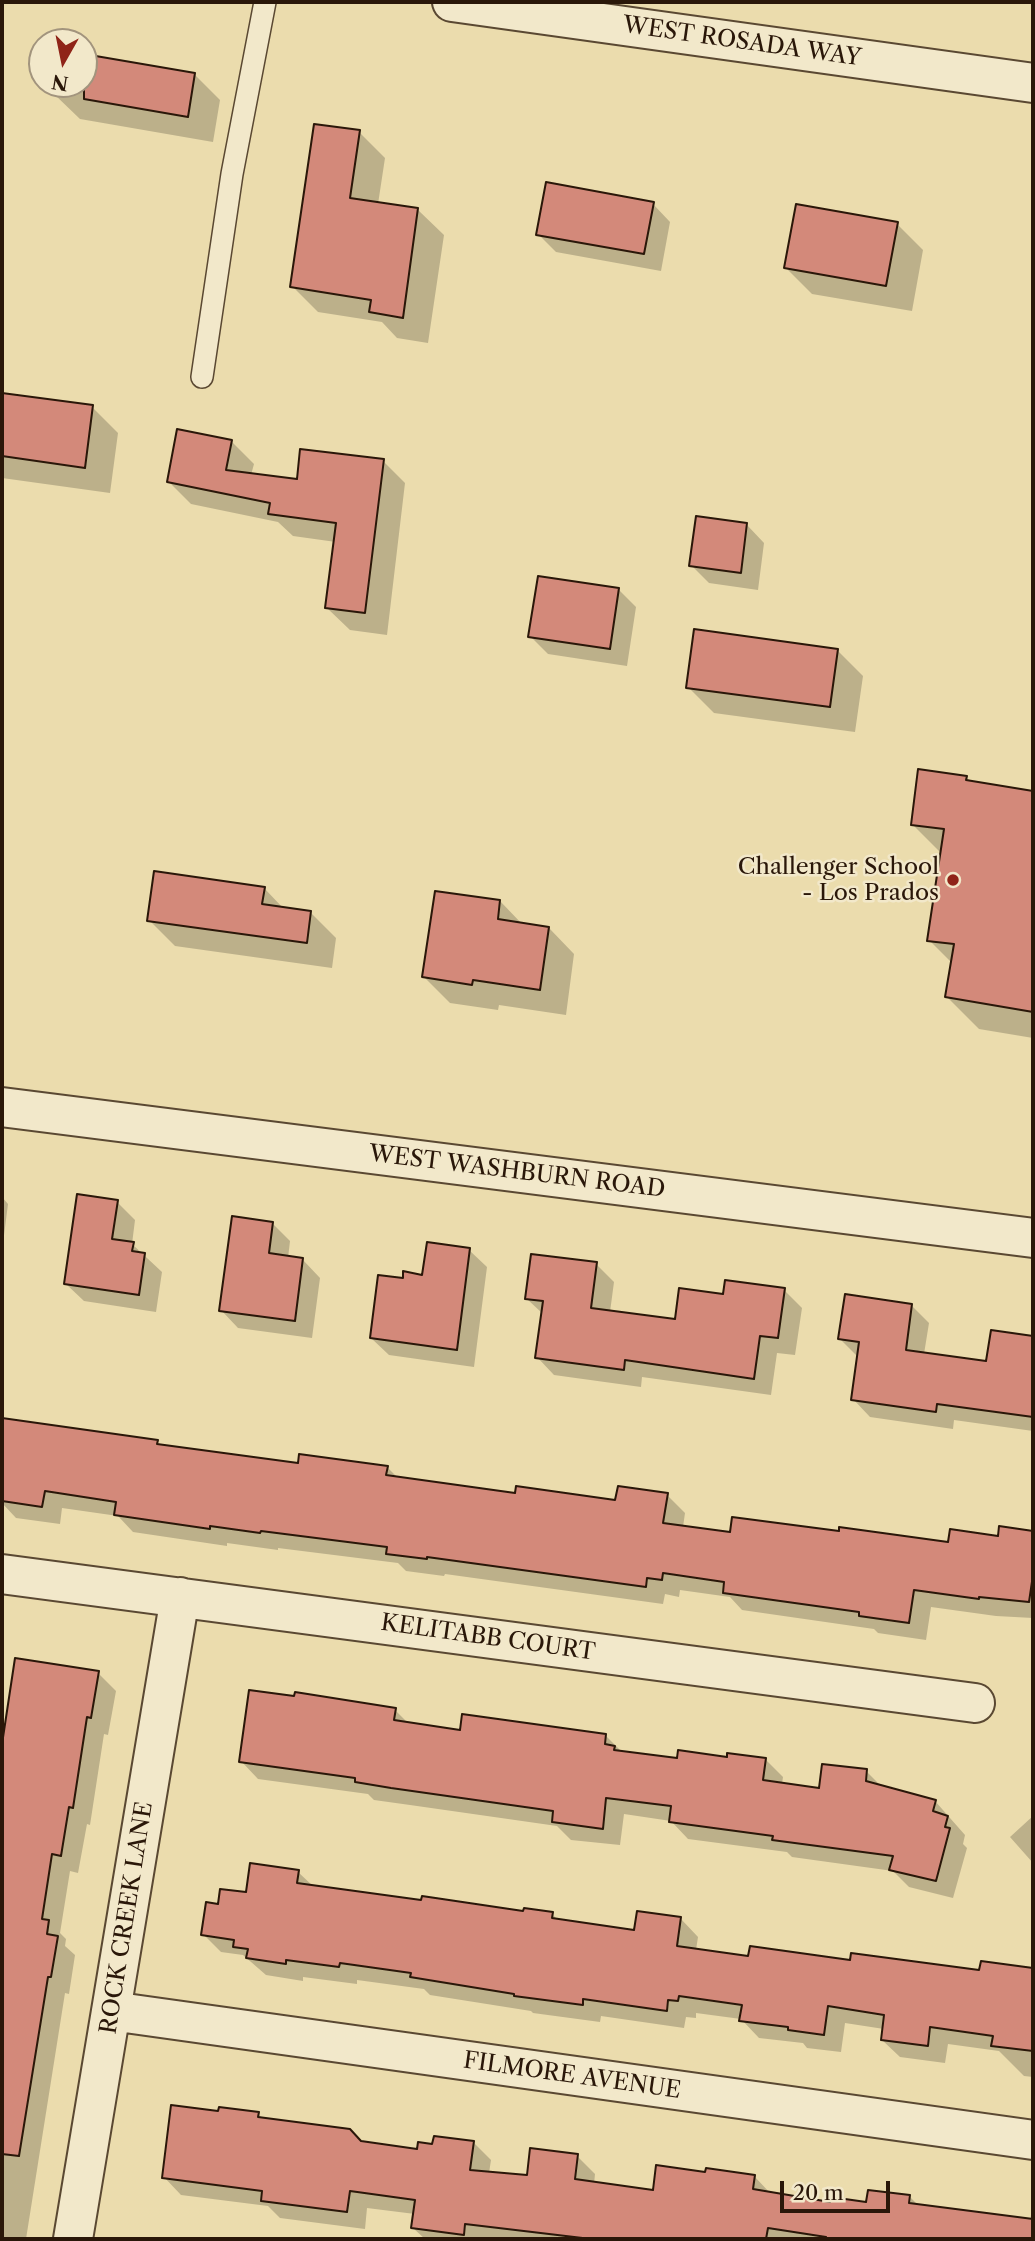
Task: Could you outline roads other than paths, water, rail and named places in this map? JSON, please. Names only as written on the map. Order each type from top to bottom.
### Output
[{"type":"street","name":"WEST ROSADA WAY","points":[[457,2],[1033,83]]},
{"type":"street","name":"WEST WASHBURN ROAD","points":[[2,1107],[1033,1238]]},
{"type":"street","name":"KELITABB COURT","points":[[2,1574],[975,1703]]},
{"type":"street","name":"ROCK CREEK LANE","points":[[73,2239],[180,1597]]},
{"type":"street","name":"FILMORE AVENUE","points":[[111,2011],[1033,2140]]},
{"type":"lane","points":[[202,377],[232,174],[265,2]]},
{"type":"place","name":"Challenger School - Los Prados","points":[[953,880]]}]
